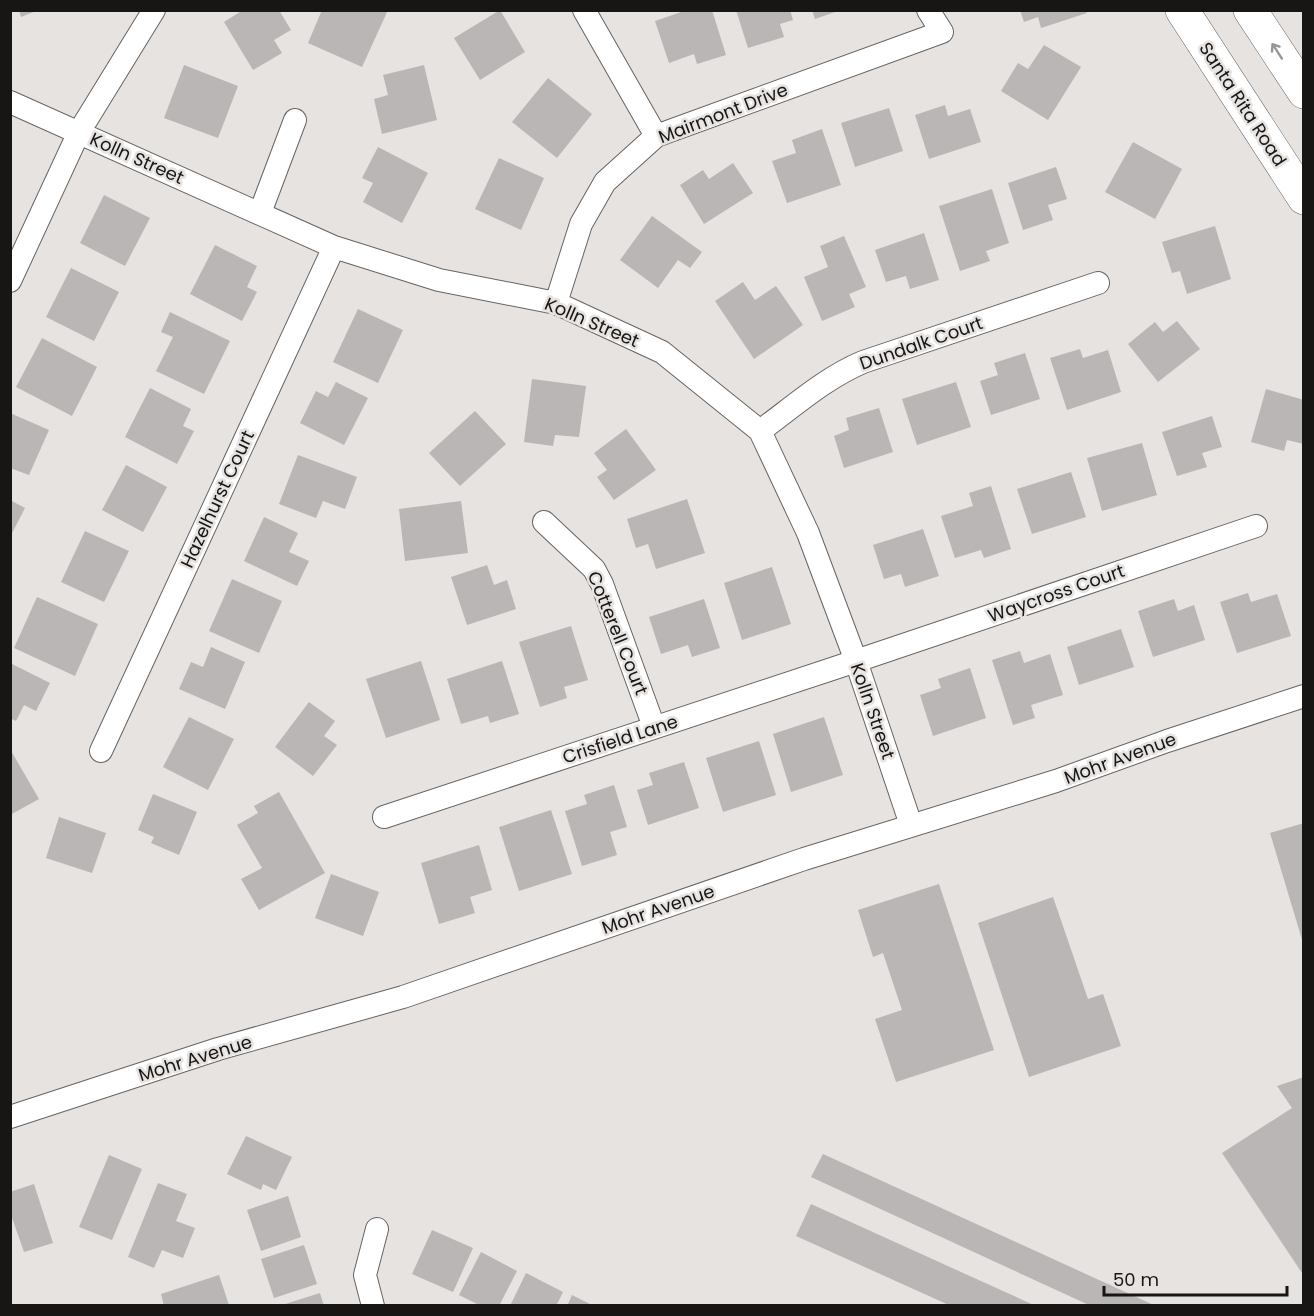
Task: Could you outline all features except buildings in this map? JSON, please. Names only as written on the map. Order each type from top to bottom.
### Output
[{"type":"main road","name":"Santa Rita Road","points":[[1182,10],[1304,198]]},
{"type":"main road","points":[[1250,10],[1304,92]]},
{"type":"street","points":[[10,281],[80,132],[154,10]]},
{"type":"street","points":[[584,10],[656,136]]},
{"type":"street","name":"Mairmont Drive","points":[[556,303],[581,224],[605,182],[656,136],[942,32],[928,10]]},
{"type":"street","name":"Kolln Street","points":[[10,102],[334,247],[439,280],[556,303],[662,352],[760,431],[808,533],[856,661],[911,825]]},
{"type":"street","points":[[260,213],[295,120]]},
{"type":"street","name":"Hazelhurst Court","points":[[101,751],[334,247]]},
{"type":"street","name":"Dundalk Court","points":[[760,431],[845,369],[1098,283]]},
{"type":"street","name":"Cotterell Court","points":[[544,522],[594,569],[602,584],[654,728]]},
{"type":"street","name":"Waycross Court","points":[[856,661],[1256,526]]},
{"type":"street","name":"Crisfield Lane","points":[[384,817],[856,661]]},
{"type":"street","name":"Mohr Avenue","points":[[10,1118],[218,1049],[403,997],[804,859],[1056,781],[1167,741],[1304,696]]},
{"type":"street","points":[[374,1305],[365,1275],[377,1229]]}]
